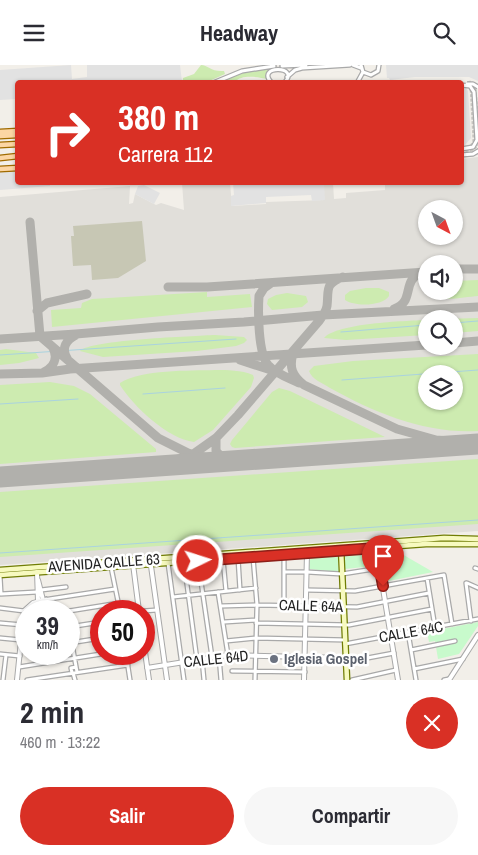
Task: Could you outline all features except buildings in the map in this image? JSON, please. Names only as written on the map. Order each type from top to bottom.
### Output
[{"type":"main road","points":[[0,132],[15,131]]},
{"type":"main road","points":[[0,136],[15,135]]},
{"type":"main road","points":[[0,145],[15,144]]},
{"type":"main road","points":[[0,157],[15,157]]},
{"type":"main road","points":[[0,169],[15,168]]},
{"type":"main road","name":"AVENIDA CALLE 63","points":[[0,570],[341,549],[444,538],[478,539]]},
{"type":"main road","name":"AVENIDA CALLE 63","points":[[376,546],[478,543]]},
{"type":"main road","points":[[341,549],[347,680]]},
{"type":"main road","name":"AVENIDA CALLE 63","points":[[150,562],[184,562],[341,549]]},
{"type":"main road","name":"AVENIDA CALLE 63","points":[[0,575],[111,567],[132,563]]},
{"type":"street","points":[[220,80],[242,71],[274,66],[306,65]]},
{"type":"street","points":[[286,80],[295,70],[302,68],[352,65],[361,66],[363,72],[368,75],[374,75],[378,71],[379,65]]},
{"type":"street","points":[[270,80],[269,74],[274,66]]},
{"type":"street","points":[[281,66],[285,69],[287,77]]},
{"type":"street","points":[[359,80],[363,72]]},
{"type":"street","points":[[464,85],[473,84],[478,87]]},
{"type":"street","points":[[464,85],[470,86],[474,92],[477,141],[472,148],[464,149]]},
{"type":"street","points":[[464,155],[473,154],[478,151]]},
{"type":"street","points":[[376,546],[398,680]]},
{"type":"street","points":[[304,680],[308,553]]},
{"type":"street","points":[[284,555],[284,605]]},
{"type":"street","points":[[253,557],[257,605],[255,680]]},
{"type":"street","points":[[238,558],[240,590]]},
{"type":"street","points":[[223,559],[226,591]]},
{"type":"street","points":[[198,561],[212,657]]},
{"type":"street","points":[[150,562],[167,680]]},
{"type":"street","points":[[184,562],[188,595],[204,680]]},
{"type":"street","points":[[132,563],[139,600]]},
{"type":"street","points":[[168,563],[184,680]]},
{"type":"street","points":[[111,567],[118,600]]},
{"type":"street","points":[[284,572],[307,571],[342,574],[380,568]]},
{"type":"street","points":[[37,572],[42,600],[115,589]]},
{"type":"street","points":[[0,575],[1,594],[66,587]]},
{"type":"street","points":[[307,590],[343,591],[444,575],[452,624]]},
{"type":"street","points":[[200,577],[214,576]]},
{"type":"street","points":[[427,578],[434,627]]},
{"type":"street","points":[[471,621],[466,583],[478,588]]},
{"type":"street","points":[[173,597],[256,588]]},
{"type":"street","points":[[218,592],[228,655]]},
{"type":"street","name":"CALLE 64A","points":[[221,606],[358,607],[429,593]]},
{"type":"street","points":[[0,608],[15,610]]},
{"type":"street","points":[[224,622],[344,625],[432,609]]},
{"type":"street","name":"CALLE 64C","points":[[226,641],[256,638],[306,638],[345,642],[478,619]]},
{"type":"street","points":[[0,623],[15,624]]},
{"type":"street","points":[[408,632],[416,680]]},
{"type":"street","points":[[0,638],[15,641]]},
{"type":"street","points":[[444,680],[449,679],[477,639]]},
{"type":"street","points":[[411,650],[455,641]]},
{"type":"street","name":"CALLE 64D","points":[[147,668],[228,655],[305,656],[345,660],[394,653]]},
{"type":"street","points":[[0,654],[15,656]]},
{"type":"street","points":[[3,680],[6,655]]},
{"type":"street","points":[[219,656],[221,680]]},
{"type":"street","points":[[414,669],[462,659]]},
{"type":"street","points":[[17,680],[18,667],[30,665]]},
{"type":"street","points":[[75,680],[76,665]]},
{"type":"street","points":[[28,680],[128,665],[130,680]]},
{"type":"street","points":[[147,665],[149,680]]},
{"type":"street","points":[[352,680],[396,670]]},
{"type":"street","points":[[232,671],[305,672]]},
{"type":"shaded area","points":[[71,65],[72,79],[87,77],[87,65],[180,65],[182,80],[15,80],[15,99],[0,100],[0,70]]},
{"type":"shaded area","points":[[386,65],[478,65],[478,81],[469,77],[415,77],[390,80],[387,78]]},
{"type":"shaded area","points":[[464,88],[468,91],[471,138],[465,145],[464,145]]},
{"type":"shaded area","points":[[478,157],[478,531],[0,565],[0,197],[130,186],[129,204],[133,203],[135,194],[156,205],[161,203],[184,210],[182,185],[230,185],[232,206],[266,204],[266,202],[324,200],[324,185],[333,185],[334,199],[346,198],[346,193],[385,190],[385,185],[464,185],[464,159]]},
{"type":"shaded area","points":[[15,171],[15,185],[50,186],[0,190],[0,172]]},
{"type":"shaded area","points":[[144,185],[160,193],[154,204],[135,194],[138,186]]},
{"type":"shaded area","points":[[233,185],[324,185],[325,200],[312,201],[311,195],[266,197],[266,203],[231,206],[231,196],[234,195]]},
{"type":"shaded area","points":[[142,221],[146,261],[118,278],[92,280],[91,265],[73,266],[71,236],[74,236],[73,226]]},
{"type":"green space","points":[[201,65],[224,71],[225,74],[212,80],[183,80],[183,78],[194,74]]},
{"type":"green space","points":[[269,68],[267,73],[268,79],[245,77],[237,80],[227,80],[245,72]]},
{"type":"green space","points":[[478,280],[478,296],[463,298],[463,281]]},
{"type":"green space","points":[[379,288],[389,292],[389,296],[375,304],[355,304],[345,300],[345,295],[350,291]]},
{"type":"green space","points":[[207,292],[207,297],[250,294],[252,307],[52,327],[51,310],[81,308],[82,303],[92,299]]},
{"type":"green space","points":[[287,293],[306,296],[308,302],[302,307],[272,310],[267,304],[268,299]]},
{"type":"green space","points":[[463,318],[478,318],[478,331],[463,332]]},
{"type":"green space","points":[[418,320],[418,336],[346,340],[324,338],[342,329],[388,322]]},
{"type":"green space","points":[[215,335],[244,337],[247,340],[236,346],[197,351],[103,357],[80,351],[88,347],[121,341]]},
{"type":"green space","points":[[0,350],[36,353],[39,358],[0,365]]},
{"type":"green space","points":[[478,354],[478,431],[439,429],[420,425],[365,406],[318,381],[309,371],[314,366],[353,361]]},
{"type":"green space","points":[[215,370],[244,372],[253,375],[254,378],[251,387],[213,430],[194,442],[173,435],[152,420],[133,402],[120,385],[120,383],[129,378],[140,375]]},
{"type":"green space","points":[[50,382],[74,386],[90,394],[156,449],[156,452],[0,464],[0,385]]},
{"type":"green space","points":[[279,388],[290,391],[385,437],[232,447],[230,444],[232,440],[272,392]]},
{"type":"green space","points":[[478,459],[478,524],[0,557],[0,492]]},
{"type":"green space","points":[[395,550],[433,572],[384,582],[379,551]]},
{"type":"green space","points":[[372,551],[374,566],[345,569],[344,553]]},
{"type":"green space","points":[[338,555],[339,572],[309,569],[310,556]]},
{"type":"green space","points":[[478,622],[478,626],[459,654],[438,659],[435,641],[429,642],[427,632]]},
{"type":"waterway","points":[[463,322],[478,321]]},
{"type":"waterway","points":[[341,332],[418,326]]},
{"type":"waterway","points":[[0,355],[236,339]]},
{"type":"waterway","points":[[342,380],[478,370]]},
{"type":"waterway","points":[[143,394],[225,388]]},
{"type":"waterway","points":[[0,404],[78,399]]},
{"type":"waterway","points":[[0,553],[478,520]]},
{"type":"taxiway","points":[[30,222],[40,336],[158,438],[188,453],[221,461]]},
{"type":"taxiway","points":[[463,269],[478,269]]},
{"type":"taxiway","points":[[168,287],[207,287],[418,273]]},
{"type":"taxiway","points":[[394,309],[404,302],[411,281],[418,274]]},
{"type":"taxiway","points":[[154,466],[192,455],[216,438],[319,321],[326,308],[330,285],[343,277]]},
{"type":"taxiway","points":[[271,283],[264,288],[259,296],[260,342],[262,351],[271,368],[299,383]]},
{"type":"taxiway","points":[[37,311],[47,303],[87,294]]},
{"type":"taxiway","points":[[0,339],[323,315],[478,307]]},
{"type":"taxiway","points":[[67,358],[64,351],[66,345],[76,335]]},
{"type":"taxiway","points":[[463,342],[478,341]]},
{"type":"taxiway","points":[[0,374],[42,373],[70,369],[418,346]]},
{"type":"taxiway","points":[[44,372],[54,362],[53,348]]},
{"type":"taxiway","points":[[293,354],[292,371],[304,385],[397,429],[436,440],[478,443]]},
{"type":"taxiway","points":[[240,360],[271,370]]},
{"type":"taxiway","points":[[216,438],[216,451],[225,461]]},
{"type":"runway","points":[[0,477],[478,444]]},
{"type":"tunnel","points":[[469,81],[471,86],[474,140],[473,144],[469,147]]},
{"type":"tunnel","points":[[473,84],[475,88],[478,125]]},
{"type":"tunnel","points":[[464,151],[472,150],[478,145]]},
{"type":"place","name":"Iglesia Gospel","points":[[274,659]]},
{"type":"route","points":[[198,561],[376,548],[383,586]]}]
